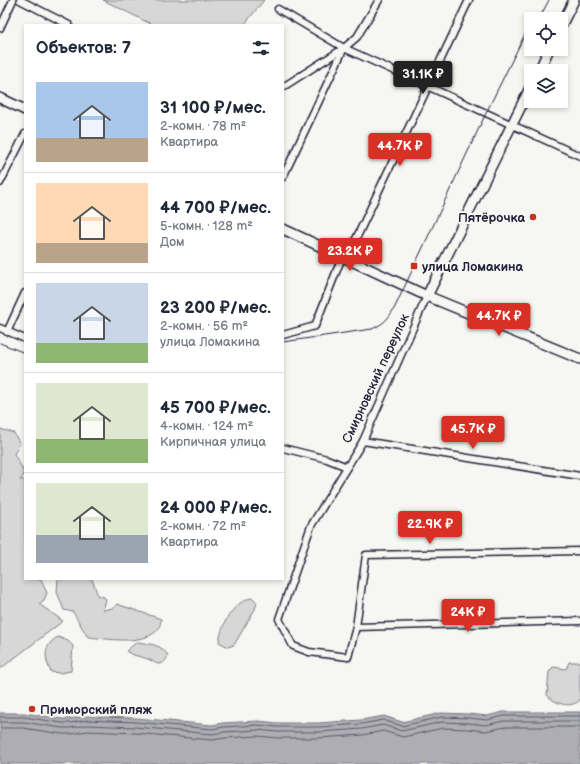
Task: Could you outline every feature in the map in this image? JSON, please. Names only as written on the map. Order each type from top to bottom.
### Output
[{"type":"main road","points":[[568,12],[574,0]]},
{"type":"main road","points":[[0,98],[24,110]]},
{"type":"main road","name":"Смирновский переулок","points":[[427,296],[524,100]]},
{"type":"main road","points":[[284,229],[427,296],[580,359]]},
{"type":"street","points":[[0,28],[13,0]]},
{"type":"street","points":[[20,0],[67,24]]},
{"type":"street","points":[[284,86],[344,48],[357,37],[379,0]]},
{"type":"street","points":[[284,335],[315,326],[342,257],[355,242],[469,0]]},
{"type":"street","points":[[278,9],[344,48],[580,156]]},
{"type":"street","points":[[284,175],[344,48]]},
{"type":"street","points":[[0,183],[24,136]]},
{"type":"street","points":[[7,332],[24,295]]},
{"type":"street","name":"Смирновский переулок","points":[[356,627],[348,657],[309,652],[293,646],[279,619],[311,526],[363,441],[427,296]]},
{"type":"street","points":[[0,328],[24,339]]},
{"type":"street","points":[[363,441],[580,476]]},
{"type":"street","points":[[284,448],[327,459],[347,467]]},
{"type":"street","points":[[580,551],[366,554],[356,627],[580,622]]},
{"type":"shaded area","points":[[103,0],[264,0],[245,24],[151,24]]},
{"type":"shaded area","points":[[0,429],[14,433],[20,444],[14,454],[22,468],[24,475],[20,480],[24,480],[24,580],[41,580],[47,593],[44,600],[39,604],[63,621],[0,669]]},
{"type":"shaded area","points":[[58,580],[92,580],[98,596],[104,597],[106,600],[103,610],[113,608],[117,604],[161,619],[161,622],[159,628],[153,634],[146,637],[116,640],[89,637],[73,612],[64,610],[57,592]]},
{"type":"shaded area","points":[[250,598],[254,599],[257,603],[255,609],[234,645],[228,647],[219,642],[222,629],[228,616],[238,605]]},
{"type":"shaded area","points":[[58,637],[68,641],[73,646],[71,671],[60,673],[51,672],[47,662],[47,648],[53,640]]},
{"type":"shaded area","points":[[137,642],[151,644],[162,649],[168,656],[164,663],[158,664],[126,651]]},
{"type":"shaded area","points":[[569,662],[580,662],[580,700],[576,703],[568,705],[554,701],[547,695],[549,672],[553,667],[566,669]]},
{"type":"water","points":[[503,712],[580,712],[580,764],[0,764],[0,713],[24,713],[62,719],[87,716],[136,718],[212,725],[258,721],[278,723],[318,723],[361,720],[384,716],[402,722],[441,713],[487,716]]},
{"type":"tram line","points":[[543,12],[549,0]]},
{"type":"tram line","points":[[284,342],[372,329],[383,323],[388,318],[395,307],[486,113],[524,36]]},
{"type":"tram line","points":[[0,343],[24,353]]},
{"type":"place","name":"Пятёрочка","points":[[533,217]]},
{"type":"place","name":"улица Ломакина","points":[[414,266]]},
{"type":"place","name":"Приморский пляж","points":[[32,709]]}]
